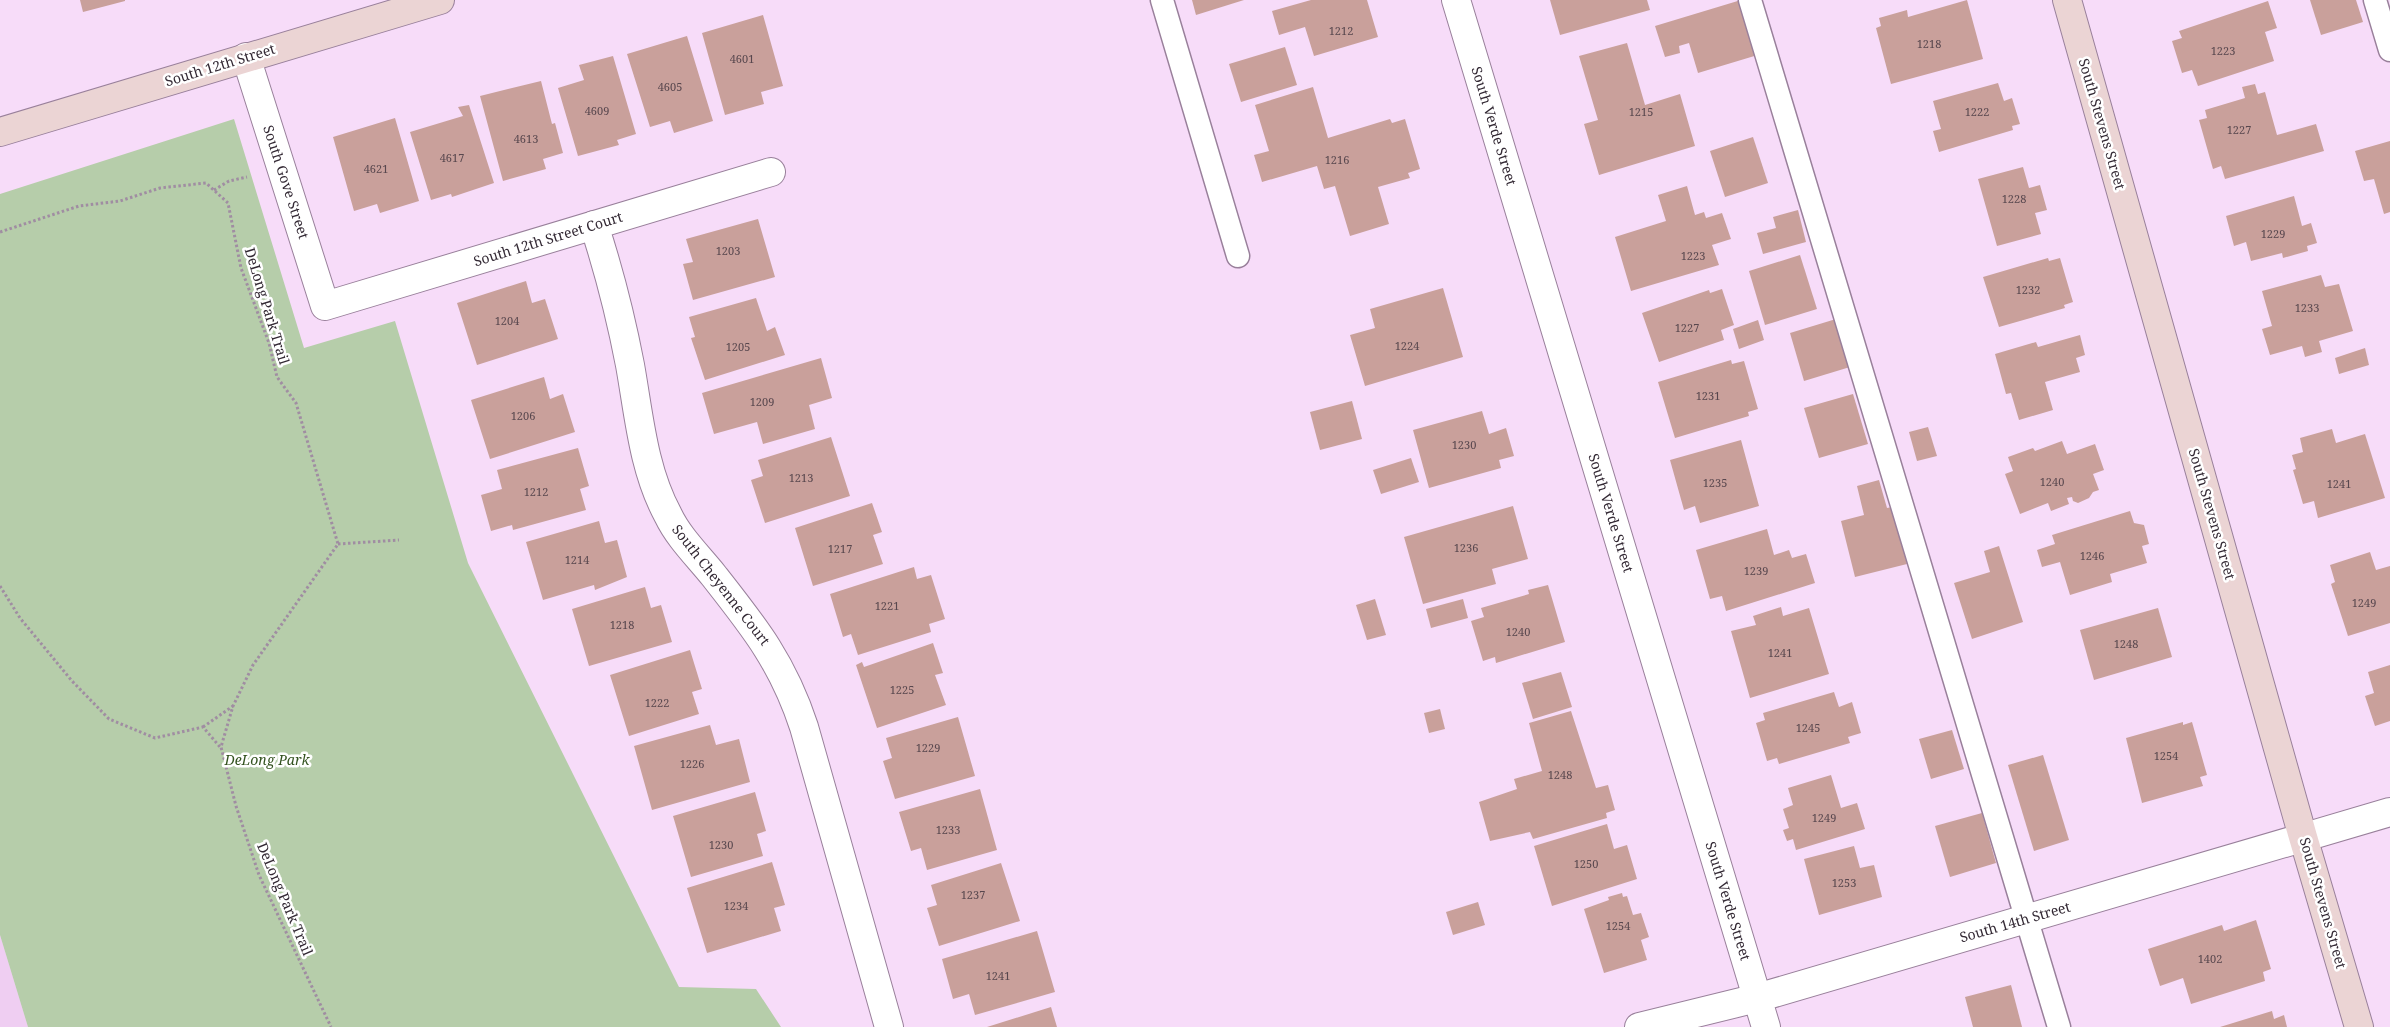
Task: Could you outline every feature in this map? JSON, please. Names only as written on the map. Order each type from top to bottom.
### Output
[{"type":"main road","name":"South 12th Street","points":[[0,132],[440,0]]},
{"type":"main road","name":"South Stevens Street","points":[[2067,0],[2303,837],[2359,1027]]},
{"type":"street","name":"South Verde Street","points":[[1456,0],[1766,1027]]},
{"type":"street","name":"South Gove Street","points":[[246,57],[325,306]]},
{"type":"street","name":"South 12th Street Court","points":[[325,306],[771,172]]},
{"type":"street","name":"South Cheyenne Court","points":[[594,225],[616,302],[641,433],[660,496],[668,515],[690,548],[770,649],[791,690],[807,737],[889,1027]]},
{"type":"street","name":"South 14th Street","points":[[1639,1027],[1758,998],[2390,812]]},
{"type":"lane","points":[[1162,0],[1238,256]]},
{"type":"lane","points":[[1750,0],[2059,1027]]},
{"type":"lane","points":[[2375,0],[2390,50]]},
{"type":"path","points":[[0,232],[79,206],[120,201],[160,188],[206,183],[214,190],[229,181],[248,176]]},
{"type":"path","name":"DeLong Park Trail","points":[[214,190],[228,203],[241,268],[268,343],[277,377],[296,402],[338,544]]},
{"type":"path","points":[[221,747],[233,706],[253,665],[338,544],[399,540]]},
{"type":"path","points":[[0,586],[20,618],[72,681],[109,718],[155,738],[203,727],[233,706]]},
{"type":"path","name":"DeLong Park Trail","points":[[203,727],[221,747],[236,806],[259,875],[331,1027]]},
{"type":"shaded area","points":[[0,935],[28,1027],[0,1027]]},
{"type":"green space","name":"DeLong Park","points":[[234,119],[304,348],[395,321],[468,563],[679,987],[756,989],[781,1027],[28,1027],[0,935],[0,194]]},
{"type":"building","points":[[80,0],[125,0],[125,1],[83,12]]},
{"type":"building","points":[[1192,0],[1244,0],[1196,15]]},
{"type":"building","points":[[1311,0],[1367,0],[1378,37],[1314,56],[1305,27],[1279,35],[1272,11]]},
{"type":"building","points":[[1550,0],[1647,0],[1650,10],[1560,35]]},
{"type":"building","points":[[1741,0],[1761,54],[1698,73],[1689,43],[1679,46],[1680,53],[1665,57],[1655,26]]},
{"type":"building","points":[[1967,0],[1983,59],[1891,84],[1876,28],[1881,26],[1879,18],[1907,10],[1908,17]]},
{"type":"building","points":[[2310,0],[2356,0],[2363,22],[2321,35]]},
{"type":"building","points":[[2268,1],[2277,28],[2265,32],[2274,61],[2198,86],[2192,70],[2182,73],[2172,41],[2182,38],[2179,31]]},
{"type":"building","points":[[763,15],[783,86],[761,92],[764,104],[725,115],[702,33]]},
{"type":"building","points":[[687,36],[713,121],[674,133],[670,121],[650,127],[627,54]]},
{"type":"building","points":[[1627,43],[1645,105],[1680,94],[1695,146],[1599,175],[1584,124],[1598,120],[1579,56]]},
{"type":"building","points":[[1285,47],[1297,85],[1241,102],[1229,64]]},
{"type":"building","points":[[613,56],[636,134],[617,140],[619,145],[578,156],[558,88],[584,80],[579,65]]},
{"type":"building","points":[[541,81],[552,124],[555,123],[563,153],[543,159],[546,169],[503,181],[480,96]]},
{"type":"building","points":[[1998,83],[2004,101],[2012,98],[2020,124],[2012,126],[2013,130],[1939,152],[1933,131],[1941,129],[1933,101]]},
{"type":"building","points":[[2255,84],[2258,94],[2265,92],[2277,135],[2316,124],[2324,151],[2225,179],[2221,166],[2213,169],[2199,120],[2207,118],[2205,110],[2245,98],[2242,87]]},
{"type":"building","points":[[1313,87],[1328,138],[1390,119],[1392,123],[1405,119],[1420,169],[1408,173],[1410,178],[1378,187],[1389,224],[1350,236],[1335,186],[1324,189],[1317,166],[1262,182],[1254,155],[1269,151],[1255,105]]},
{"type":"building","points":[[469,105],[494,183],[452,197],[451,194],[431,200],[410,132],[463,116],[458,107]]},
{"type":"building","points":[[395,118],[419,201],[380,213],[377,204],[354,211],[333,137]]},
{"type":"building","points":[[1753,137],[1768,183],[1725,197],[1710,151]]},
{"type":"building","points":[[2390,141],[2390,212],[2384,214],[2374,179],[2364,181],[2355,151]]},
{"type":"building","points":[[2023,167],[2029,188],[2040,185],[2047,210],[2035,213],[2041,234],[1997,246],[1978,179]]},
{"type":"building","points":[[1687,186],[1695,215],[1704,212],[1706,218],[1722,213],[1731,239],[1712,245],[1719,265],[1631,291],[1615,237],[1666,221],[1658,195]]},
{"type":"building","points":[[2294,196],[2302,226],[2311,223],[2317,243],[2307,246],[2308,251],[2283,258],[2282,253],[2251,261],[2246,242],[2234,246],[2226,216]]},
{"type":"building","points":[[1798,210],[1806,242],[1763,254],[1757,233],[1776,228],[1773,217]]},
{"type":"building","points":[[758,219],[775,277],[693,300],[683,264],[693,262],[686,239]]},
{"type":"building","points":[[1800,255],[1817,309],[1765,325],[1749,271]]},
{"type":"building","points":[[2048,258],[2049,261],[2060,258],[2073,302],[2064,305],[2065,308],[1999,327],[1983,277]]},
{"type":"building","points":[[2321,275],[2325,287],[2339,284],[2353,331],[2319,341],[2322,352],[2305,357],[2302,346],[2270,355],[2262,329],[2272,326],[2262,291]]},
{"type":"building","points":[[526,281],[532,303],[545,299],[558,339],[477,365],[457,303]]},
{"type":"building","points":[[1443,288],[1463,357],[1365,386],[1350,335],[1375,328],[1370,309]]},
{"type":"building","points":[[1722,289],[1734,325],[1721,330],[1724,340],[1659,362],[1642,313],[1709,290],[1710,293]]},
{"type":"building","points":[[756,298],[767,331],[775,327],[785,355],[705,380],[691,338],[695,337],[689,317]]},
{"type":"building","points":[[1836,319],[1850,367],[1804,381],[1790,333]]},
{"type":"building","points":[[1758,320],[1764,340],[1739,349],[1733,329]]},
{"type":"building","points":[[2080,335],[2085,355],[2076,358],[2080,372],[2045,382],[2053,410],[2019,420],[2011,393],[2006,394],[1995,354],[2036,342],[2038,347]]},
{"type":"building","points":[[2365,348],[2369,365],[2339,374],[2335,358]]},
{"type":"building","points":[[821,358],[832,398],[809,405],[815,429],[763,444],[757,422],[714,434],[702,393]]},
{"type":"building","points":[[1731,360],[1732,364],[1744,361],[1758,409],[1748,412],[1749,416],[1675,438],[1658,382]]},
{"type":"building","points":[[544,377],[550,399],[563,394],[575,432],[490,459],[471,400]]},
{"type":"building","points":[[1853,394],[1868,444],[1819,458],[1804,408]]},
{"type":"building","points":[[1352,401],[1362,439],[1320,450],[1310,412]]},
{"type":"building","points":[[1482,411],[1489,434],[1506,428],[1514,456],[1499,460],[1501,468],[1429,488],[1413,430]]},
{"type":"building","points":[[1928,427],[1937,456],[1917,461],[1909,432]]},
{"type":"building","points":[[2332,429],[2336,443],[2365,434],[2385,498],[2318,518],[2314,501],[2303,504],[2293,470],[2296,469],[2292,455],[2303,452],[2300,438]]},
{"type":"building","points":[[831,437],[850,496],[765,523],[751,480],[763,476],[758,460]]},
{"type":"building","points":[[1741,440],[1759,506],[1700,523],[1695,506],[1684,510],[1670,460]]},
{"type":"building","points":[[2062,441],[2067,454],[2095,444],[2104,470],[2093,474],[2099,490],[2093,492],[2089,498],[2078,503],[2073,501],[2072,497],[2067,498],[2069,504],[2051,511],[2048,503],[2020,514],[2005,474],[2013,471],[2008,457],[2033,448],[2035,451]]},
{"type":"building","points":[[578,448],[589,486],[580,489],[586,510],[513,530],[512,525],[491,531],[481,495],[502,489],[497,470]]},
{"type":"building","points":[[1411,458],[1419,482],[1381,494],[1373,470]]},
{"type":"building","points":[[1879,480],[1887,508],[1892,507],[1907,564],[1855,577],[1841,521],[1864,515],[1857,486]]},
{"type":"building","points":[[872,503],[882,532],[873,535],[883,564],[813,586],[795,528]]},
{"type":"building","points":[[1513,506],[1528,559],[1492,569],[1496,584],[1423,604],[1404,537]]},
{"type":"building","points":[[2130,511],[2134,523],[2144,525],[2149,544],[2142,546],[2147,563],[2110,574],[2112,582],[2070,595],[2060,562],[2042,567],[2037,550],[2055,544],[2052,535]]},
{"type":"building","points":[[599,521],[605,543],[617,540],[627,577],[595,590],[594,585],[543,600],[526,542]]},
{"type":"building","points":[[1767,529],[1774,555],[1789,550],[1792,558],[1806,554],[1815,583],[1726,611],[1722,596],[1710,599],[1696,550]]},
{"type":"building","points":[[1999,546],[2023,622],[1972,639],[1954,583],[1990,572],[1984,551]]},
{"type":"building","points":[[2370,552],[2376,570],[2390,566],[2390,623],[2348,636],[2331,584],[2335,582],[2330,565]]},
{"type":"building","points":[[914,567],[917,579],[931,575],[945,619],[929,624],[931,632],[858,655],[851,634],[843,637],[830,594]]},
{"type":"building","points":[[1548,585],[1565,642],[1496,663],[1495,657],[1483,661],[1471,621],[1484,617],[1481,608],[1529,594],[1528,590]]},
{"type":"building","points":[[645,587],[651,608],[661,605],[672,642],[589,666],[572,609]]},
{"type":"building","points":[[1375,599],[1386,635],[1367,640],[1356,605]]},
{"type":"building","points":[[1463,599],[1468,618],[1431,628],[1426,609]]},
{"type":"building","points":[[1781,607],[1783,616],[1809,608],[1829,674],[1750,698],[1731,631],[1756,625],[1753,616]]},
{"type":"building","points":[[2158,608],[2172,657],[2094,680],[2080,630]]},
{"type":"building","points":[[933,643],[943,673],[935,675],[946,705],[877,728],[856,665],[862,662],[864,667]]},
{"type":"building","points":[[690,650],[702,689],[692,692],[699,714],[629,736],[610,675]]},
{"type":"building","points":[[2390,665],[2390,721],[2375,726],[2365,696],[2374,693],[2368,672]]},
{"type":"building","points":[[1561,672],[1572,707],[1533,719],[1522,683]]},
{"type":"building","points":[[1834,692],[1839,707],[1852,702],[1861,733],[1848,737],[1850,743],[1779,764],[1777,758],[1767,761],[1756,723],[1765,720],[1763,713]]},
{"type":"building","points":[[1440,709],[1445,729],[1429,733],[1424,713]]},
{"type":"building","points":[[1571,711],[1596,788],[1608,785],[1615,810],[1606,813],[1607,818],[1533,839],[1530,832],[1490,841],[1479,802],[1517,789],[1514,779],[1542,771],[1529,723]]},
{"type":"building","points":[[958,717],[975,776],[895,799],[883,761],[892,758],[886,738]]},
{"type":"building","points":[[2183,722],[2183,725],[2192,722],[2207,775],[2200,777],[2203,786],[2142,803],[2126,738]]},
{"type":"building","points":[[710,725],[716,745],[739,739],[750,782],[652,810],[634,746]]},
{"type":"building","points":[[1952,730],[1964,769],[1931,779],[1919,739]]},
{"type":"building","points":[[2043,755],[2069,840],[2034,851],[2008,765]]},
{"type":"building","points":[[1831,775],[1841,808],[1857,803],[1865,829],[1796,850],[1793,839],[1787,841],[1783,830],[1789,828],[1783,809],[1793,805],[1788,788]]},
{"type":"building","points":[[980,789],[997,850],[927,870],[921,848],[911,851],[899,812]]},
{"type":"building","points":[[755,792],[766,831],[757,834],[763,856],[691,877],[673,816]]},
{"type":"building","points":[[1982,813],[1996,863],[1950,877],[1935,826]]},
{"type":"building","points":[[1607,824],[1614,849],[1627,845],[1637,879],[1552,906],[1534,846]]},
{"type":"building","points":[[1854,846],[1860,868],[1874,865],[1882,897],[1819,915],[1804,859]]},
{"type":"building","points":[[772,862],[785,905],[774,908],[781,931],[707,953],[687,888]]},
{"type":"building","points":[[1001,863],[1020,921],[939,946],[927,908],[937,905],[931,885]]},
{"type":"building","points":[[1622,893],[1623,897],[1627,896],[1633,915],[1641,913],[1649,937],[1641,940],[1647,960],[1604,973],[1584,909],[1609,900],[1608,897]]},
{"type":"building","points":[[1478,902],[1485,925],[1453,935],[1446,912]]},
{"type":"building","points":[[2256,920],[2271,969],[2263,972],[2265,981],[2191,1004],[2183,978],[2160,986],[2148,949],[2222,925],[2224,931]]},
{"type":"building","points":[[1037,931],[1055,992],[975,1015],[969,994],[953,999],[942,959]]},
{"type":"building","points":[[2011,985],[2022,1027],[1973,1027],[1965,997]]},
{"type":"building","points":[[1051,1007],[1057,1027],[987,1027]]},
{"type":"building","points":[[2272,1011],[2274,1019],[2284,1015],[2287,1027],[2220,1027]]}]
